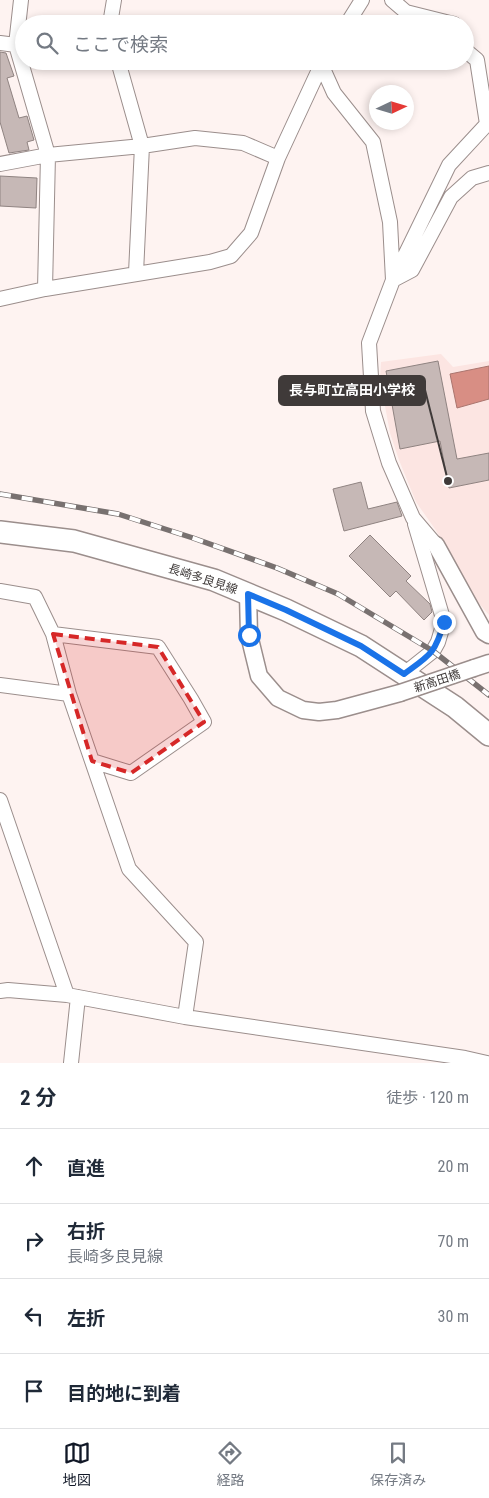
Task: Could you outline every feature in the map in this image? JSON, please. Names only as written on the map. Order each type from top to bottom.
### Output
[{"type":"main road","name":"長崎多良見線","points":[[0,532],[74,542],[214,580],[248,594],[361,646],[402,683],[455,707],[489,736]]},
{"type":"street","points":[[21,0],[21,15]]},
{"type":"street","points":[[112,15],[114,0]]},
{"type":"street","points":[[352,15],[362,0]]},
{"type":"street","points":[[392,0],[406,12],[418,15]]},
{"type":"street","points":[[0,43],[15,44]]},
{"type":"street","points":[[402,683],[433,651],[444,622],[414,518],[389,463],[373,411],[369,343],[393,280],[449,165],[487,124],[477,60],[474,58]]},
{"type":"street","points":[[27,70],[48,155],[45,289]]},
{"type":"street","points":[[121,70],[142,146],[136,273]]},
{"type":"street","points":[[0,299],[45,289],[210,262],[231,256],[251,234],[278,158],[315,70]]},
{"type":"street","points":[[322,70],[334,93],[373,142],[390,222],[393,280]]},
{"type":"street","points":[[0,164],[48,155],[142,146],[195,138],[243,143],[278,158]]},
{"type":"street","points":[[393,280],[412,270],[451,197],[472,178],[489,173]]},
{"type":"street","points":[[414,518],[436,545],[484,632],[489,635]]},
{"type":"street","points":[[0,591],[35,597],[54,634],[69,694],[129,870],[196,942],[185,1018]]},
{"type":"street","name":"新高田橋","points":[[248,594],[249,635],[259,676],[278,698],[303,710],[319,712],[337,710],[402,683],[481,666]]},
{"type":"street","points":[[54,634],[158,648],[204,722],[131,773],[92,761]]},
{"type":"street","points":[[0,684],[69,694]]},
{"type":"street","points":[[0,800],[73,996],[71,1063]]},
{"type":"street","points":[[0,991],[8,990],[73,996],[185,1018],[487,1063]]},
{"type":"highlighted area","points":[[53,634],[158,647],[204,722],[131,773],[92,761]]},
{"type":"shaded area","points":[[441,354],[453,367],[489,361],[489,615],[477,601],[435,529],[416,502],[390,433],[380,379],[381,362]]},
{"type":"shaded area","points":[[489,366],[489,399],[457,408],[450,374]]},
{"type":"building","points":[[0,52],[6,53],[14,76],[7,78],[19,118],[27,116],[34,140],[27,142],[29,150],[9,153],[0,122]]},
{"type":"building","points":[[0,176],[37,178],[36,208],[0,206]]},
{"type":"building","points":[[438,361],[457,459],[489,453],[489,480],[449,488],[440,441],[400,449],[386,371]]},
{"type":"building","points":[[361,482],[368,509],[397,502],[402,516],[344,531],[333,489]]},
{"type":"building","points":[[370,535],[411,576],[406,581],[430,604],[432,612],[424,620],[396,591],[390,597],[349,556]]},
{"type":"railway","points":[[0,494],[118,514],[277,568],[338,594],[433,651],[489,695]]},
{"type":"place","name":"長与町立高田小学校","points":[[448,481]]},
{"type":"route","points":[[249,635],[248,594],[361,646],[404,674],[433,651],[444,622]]}]
